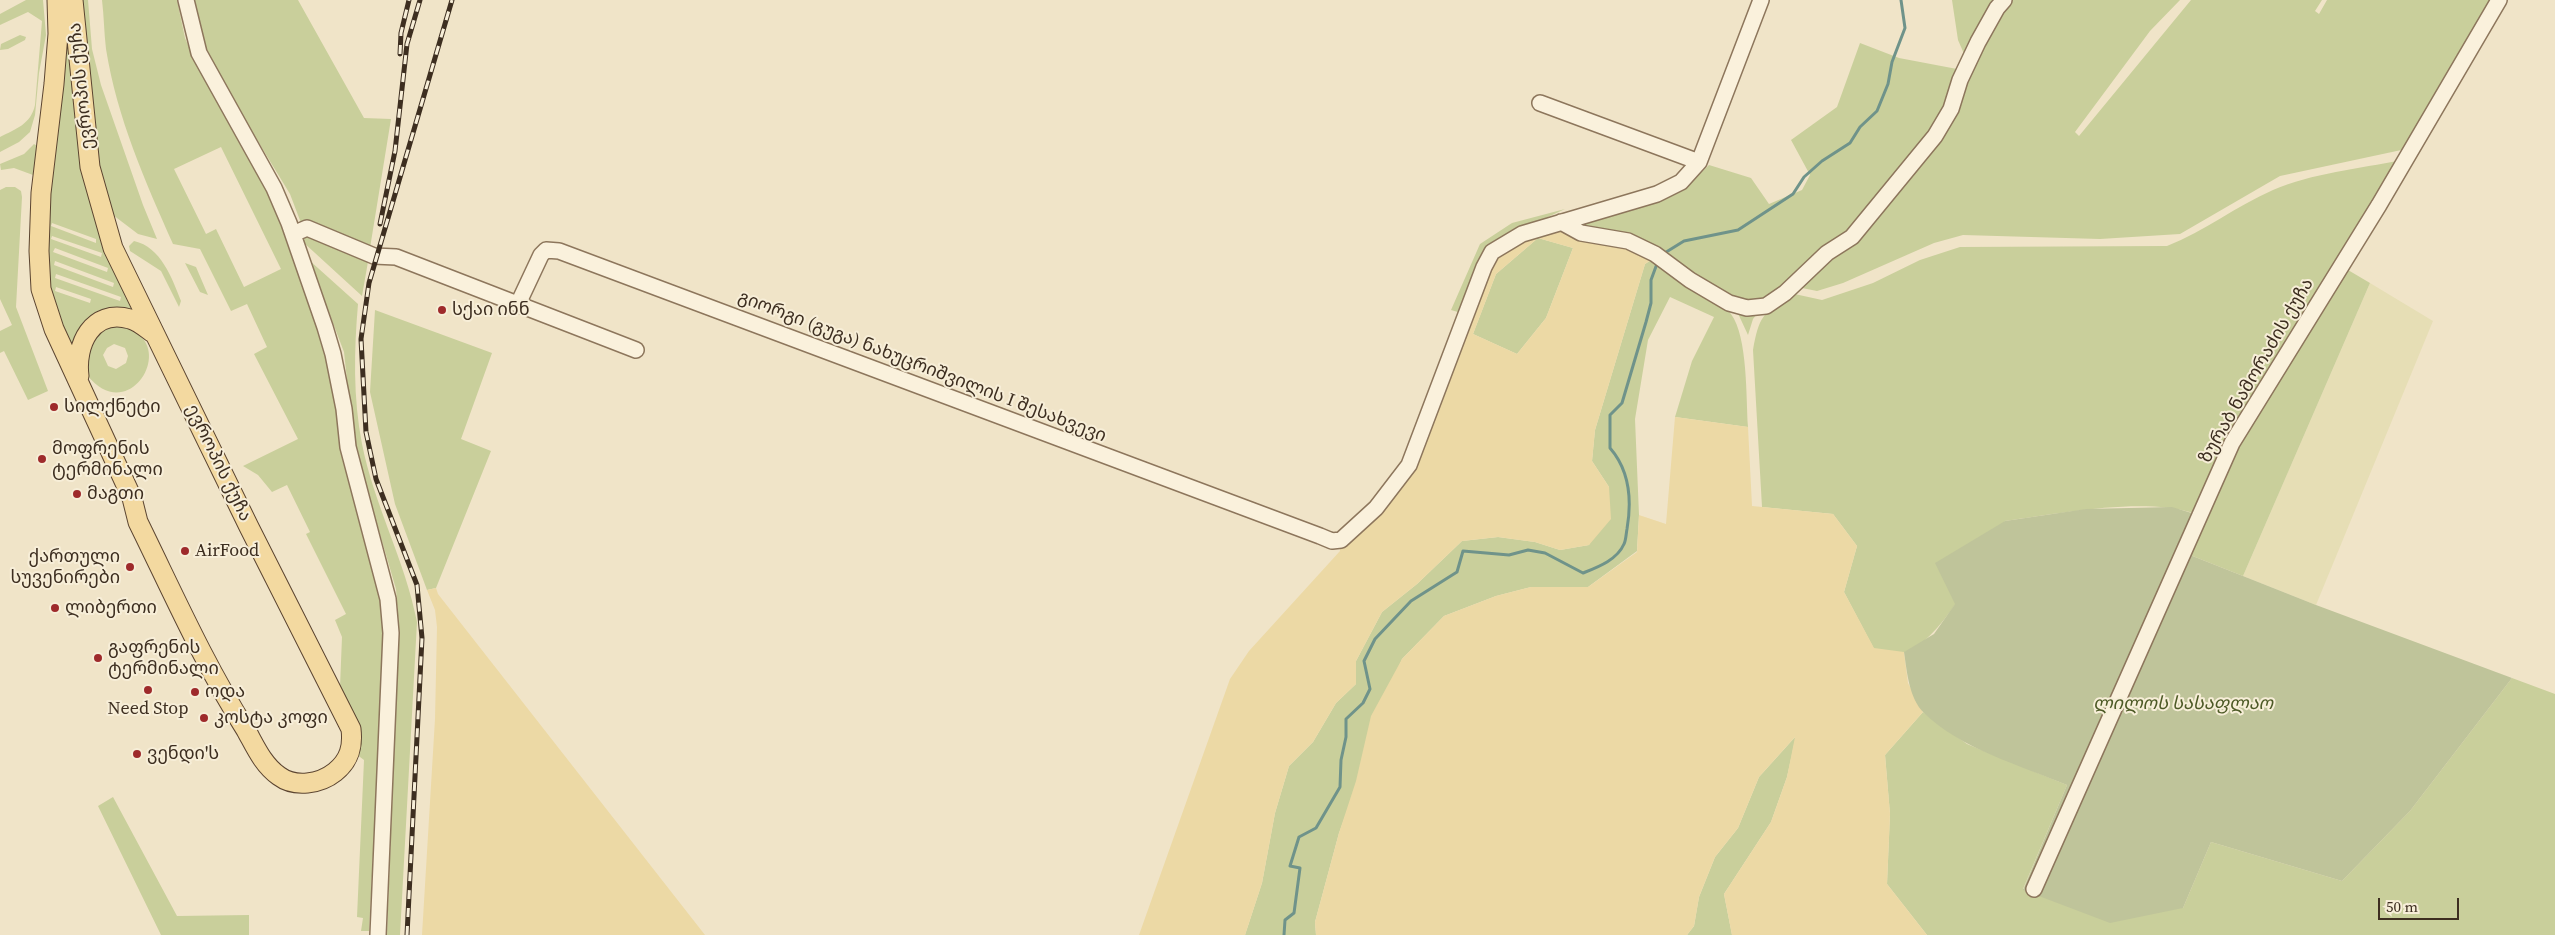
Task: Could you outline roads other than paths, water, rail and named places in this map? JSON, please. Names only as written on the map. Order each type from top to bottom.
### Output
[{"type":"main road","name":"ევროპის ქუჩა","points":[[57,0],[58,34],[41,193],[38,251],[41,289],[54,329],[132,498],[138,522],[230,705],[260,755],[275,773],[286,780],[296,783],[316,782],[330,777],[348,758],[353,744],[351,729],[153,333],[113,248],[90,167],[72,0]]},
{"type":"main road","points":[[80,384],[77,361],[80,346],[84,336],[93,326],[104,319],[119,317],[130,319],[153,333]]},
{"type":"street","points":[[186,0],[199,52],[274,188],[293,234],[333,354],[344,409],[348,447],[388,599],[391,633],[378,935]]},
{"type":"street","points":[[1561,222],[1656,194],[1681,182],[1699,162],[1761,0]]},
{"type":"street","points":[[1561,222],[1581,233],[1628,241],[1655,254],[1690,280],[1730,303],[1747,308],[1766,306],[1785,293],[1827,253],[1852,237],[1935,136],[1951,109],[1960,80],[1978,42],[1997,8],[2004,0]]},
{"type":"street","name":"ზურაბ ნამორაძის ქუჩა","points":[[2034,889],[2232,444],[2379,205],[2499,0]]},
{"type":"street","points":[[1540,103],[1699,162]]},
{"type":"street","name":"გიორგი (გუგა) ნახუცრიშვილის I შესახვევი","points":[[518,304],[541,254],[546,250],[559,251],[1326,539],[1341,540],[1376,508],[1408,465],[1484,267],[1492,252],[1522,234],[1561,222]]},
{"type":"street","points":[[293,234],[307,228],[313,229],[374,256],[396,257],[636,350]]},
{"type":"waterway","points":[[1663,254],[1684,241],[1738,230],[1793,194],[1804,177],[1822,161],[1850,143],[1860,127],[1877,111],[1888,84],[1892,62],[1905,28],[1901,0]]},
{"type":"waterway","points":[[1284,935],[1285,920],[1294,913],[1300,868],[1290,866],[1299,837],[1316,828],[1340,787],[1341,760],[1346,737],[1346,719],[1363,703],[1370,689],[1364,661],[1375,639],[1411,601],[1457,572],[1463,551],[1509,555],[1528,550],[1545,553],[1583,573],[1612,559],[1621,550],[1626,539],[1629,497],[1622,466],[1610,448],[1610,415],[1622,403],[1651,303],[1651,280],[1658,261]]},
{"type":"railway","points":[[400,54],[401,33],[409,0]]},
{"type":"railway","points":[[380,224],[395,151],[407,44],[420,0]]},
{"type":"railway","points":[[407,935],[422,638],[417,585],[376,479],[366,432],[361,339],[369,283],[452,0]]},
{"type":"place","name":"სქაი ინნ","points":[[442,310]]},
{"type":"place","name":"სილქნეტი","points":[[54,407]]},
{"type":"place","name":"მოფრენის ტერმინალი","points":[[42,459]]},
{"type":"place","name":"მაგთი","points":[[77,494]]},
{"type":"place","name":"AirFood","points":[[185,551]]},
{"type":"place","name":"ქართული სუვენირები","points":[[130,567]]},
{"type":"place","name":"ლიბერთი","points":[[55,608]]},
{"type":"place","name":"გაფრენის ტერმინალი","points":[[98,658]]},
{"type":"place","name":"Need Stop","points":[[148,690]]},
{"type":"place","name":"ოდა","points":[[195,692]]},
{"type":"place","name":"კოსტა კოფი","points":[[204,718]]},
{"type":"place","name":"ვენდი'ს","points":[[137,754]]},
{"type":"park label","name":"ლილოს სასაფლაო","points":[[2183,704]]}]
